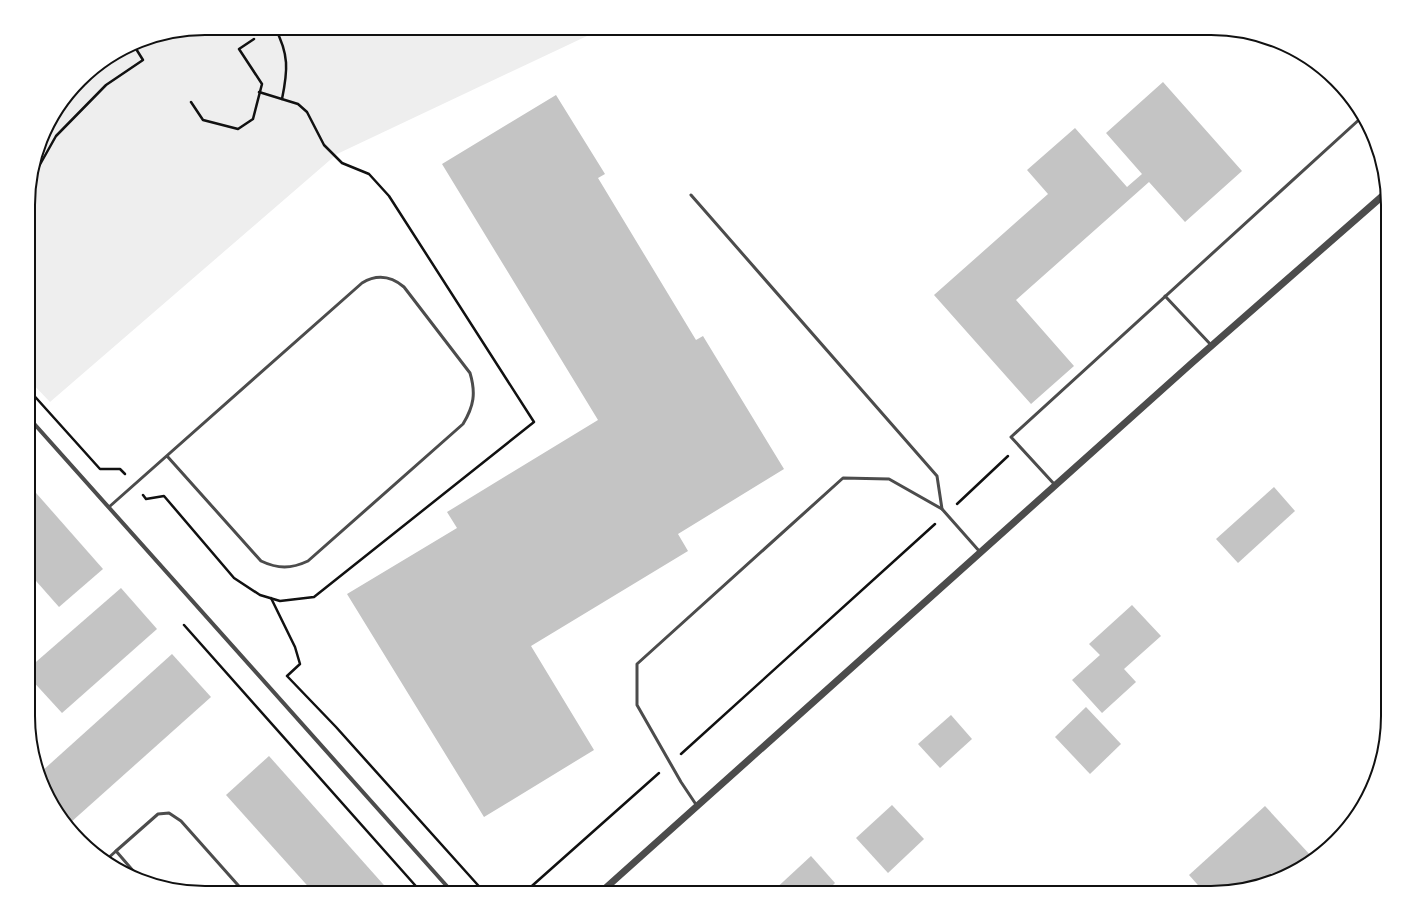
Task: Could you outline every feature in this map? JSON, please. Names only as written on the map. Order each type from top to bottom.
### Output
[{"type":"street","points":[[608,886],[1381,197]]},
{"type":"street","points":[[35,424],[447,886]]},
{"type":"lane","points":[[1056,487],[1011,437],[1358,120]]},
{"type":"lane","points":[[691,195],[937,476],[942,509]]},
{"type":"lane","points":[[109,507],[362,283],[370,278],[379,276],[397,281],[404,287],[470,373],[474,386],[474,399],[470,412],[463,424],[308,561],[297,566],[285,568],[272,566],[261,561],[167,456]]},
{"type":"lane","points":[[1165,296],[1212,347]]},
{"type":"lane","points":[[697,807],[637,705],[637,664],[843,478],[889,480],[942,509],[981,554]]},
{"type":"lane","points":[[110,856],[158,814],[169,813],[181,821],[239,886]]},
{"type":"lane","points":[[116,851],[131,869]]},
{"type":"path","points":[[279,35],[284,44],[287,74],[282,98]]},
{"type":"path","points":[[191,102],[203,120],[238,128],[253,119],[262,84],[239,49],[254,39]]},
{"type":"path","points":[[40,166],[56,136],[106,85],[143,60],[137,50]]},
{"type":"path","points":[[35,396],[100,469],[120,469],[146,499],[164,496],[234,578],[260,595],[280,601],[314,597],[534,422],[389,196],[369,174],[342,163],[324,145],[306,112],[298,104],[260,92]]},
{"type":"path","points":[[532,886],[947,514],[1019,446]]},
{"type":"path","points":[[271,598],[295,647],[300,664],[287,676],[336,727],[479,886]]},
{"type":"path","points":[[184,626],[416,886]]},
{"type":"shaded area","points":[[194,35],[589,35],[337,154],[50,402],[35,386],[36,183],[44,150],[58,120],[77,93],[102,70],[120,58],[150,44],[172,38]]},
{"type":"building","points":[[1163,82],[1242,171],[1185,222],[1149,182],[1016,300],[1074,366],[1031,404],[934,295],[1048,194],[1027,170],[1075,128],[1127,187],[1142,174],[1106,133]]},
{"type":"building","points":[[556,95],[605,174],[598,178],[696,340],[703,336],[784,469],[678,534],[688,551],[531,646],[594,750],[484,817],[347,594],[457,528],[447,512],[598,420],[442,164]]},
{"type":"building","points":[[1274,487],[1295,511],[1238,563],[1216,539]]},
{"type":"building","points":[[35,492],[103,569],[59,607],[35,580]]},
{"type":"building","points":[[121,588],[157,629],[62,713],[35,684],[35,663]]},
{"type":"building","points":[[1132,605],[1161,636],[1124,669],[1136,682],[1102,713],[1072,680],[1100,655],[1089,644]]},
{"type":"building","points":[[172,654],[211,697],[72,821],[58,801],[44,770]]},
{"type":"building","points":[[1086,707],[1121,744],[1090,774],[1055,737]]},
{"type":"building","points":[[951,715],[972,739],[940,768],[918,744]]},
{"type":"building","points":[[269,756],[385,886],[308,886],[226,795]]},
{"type":"building","points":[[892,805],[924,839],[888,873],[856,838]]},
{"type":"building","points":[[1265,806],[1309,854],[1276,873],[1233,885],[1199,886],[1189,875]]},
{"type":"building","points":[[811,856],[835,883],[832,886],[779,886]]}]
